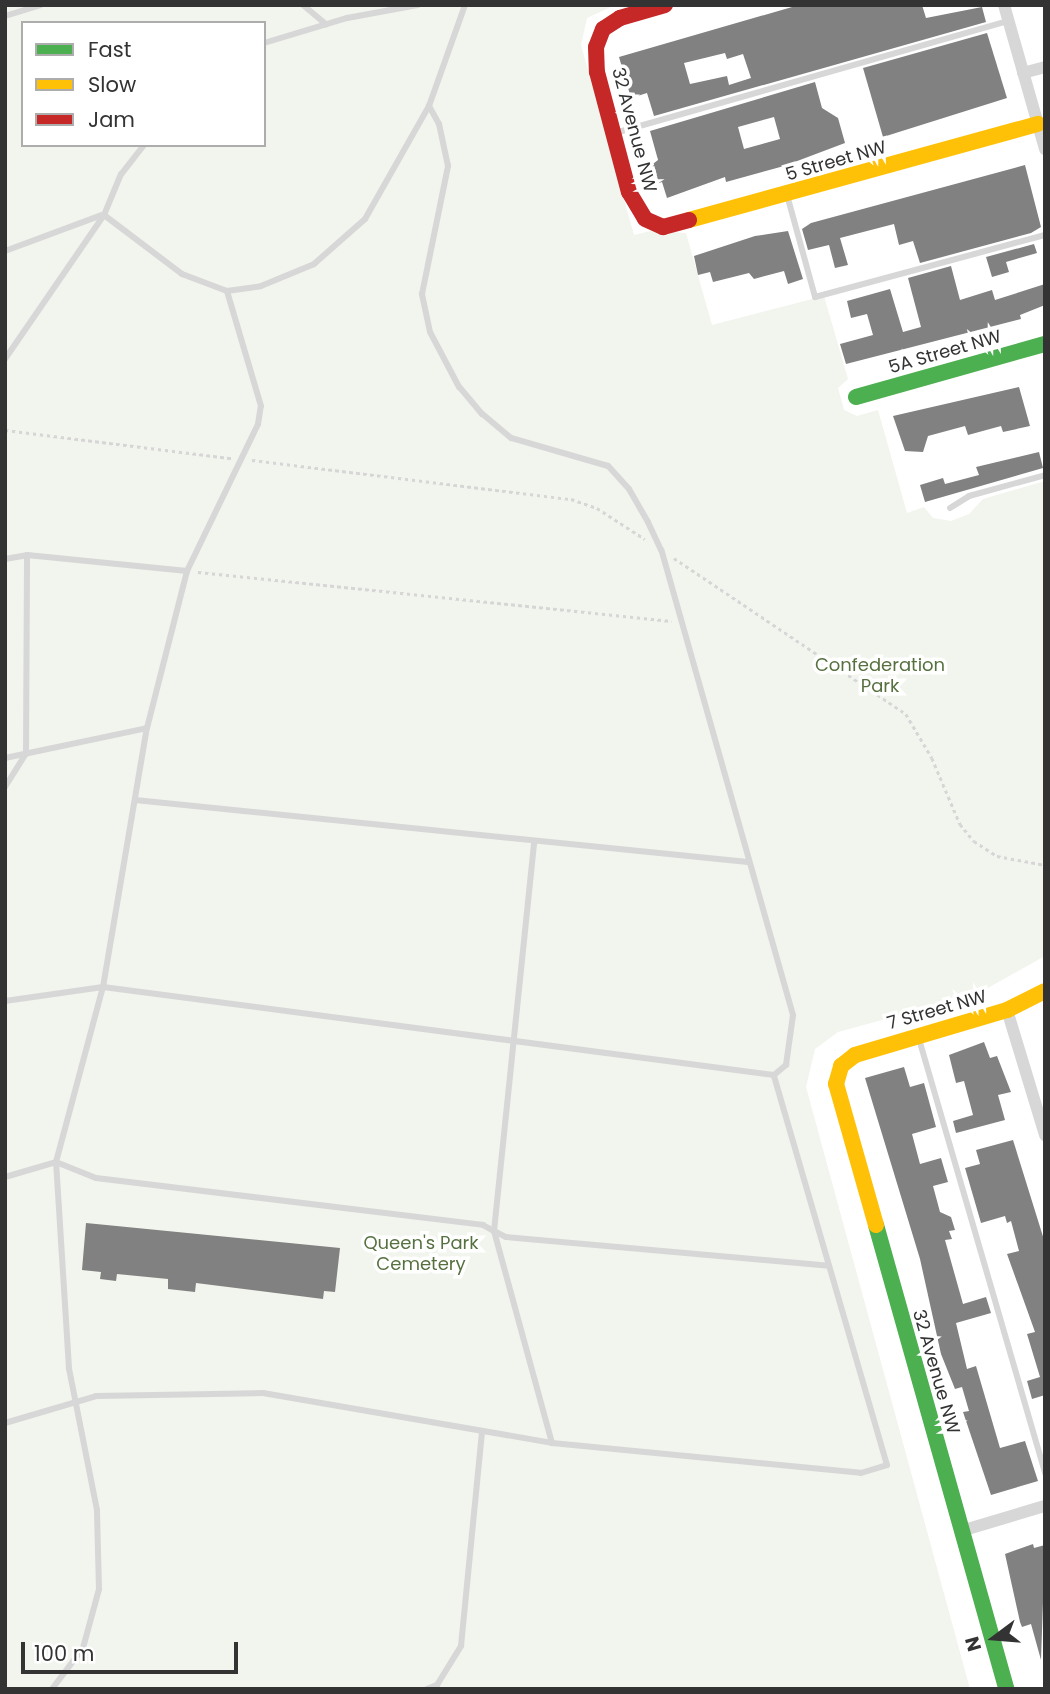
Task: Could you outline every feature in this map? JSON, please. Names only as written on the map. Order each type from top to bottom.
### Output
[{"type":"street","points":[[627,10],[665,5]]},
{"type":"street","points":[[1004,5],[1045,149]]},
{"type":"street","name":"32 Avenue NW","points":[[627,10],[603,29],[596,47],[597,72],[629,192],[645,219]]},
{"type":"street","points":[[1023,73],[1045,66]]},
{"type":"street","name":"5 Street NW","points":[[645,219],[663,228],[676,227],[1038,124]]},
{"type":"street","name":"5A Street NW","points":[[856,397],[1045,344]]},
{"type":"street","name":"7 Street NW","points":[[841,1066],[855,1055],[1007,1010],[1045,991]]},
{"type":"street","points":[[1007,1010],[1045,1135]]},
{"type":"street","name":"32 Avenue NW","points":[[841,1066],[836,1084],[842,1110],[1006,1689]]},
{"type":"street","points":[[961,1531],[1045,1506]]},
{"type":"lane","points":[[5,16],[40,5]]},
{"type":"lane","points":[[303,5],[326,24]]},
{"type":"lane","points":[[266,42],[326,24],[418,5]]},
{"type":"lane","points":[[104,215],[181,274],[227,291],[261,286],[314,264],[365,219],[429,106],[466,5]]},
{"type":"lane","points":[[614,134],[1009,21]]},
{"type":"lane","points":[[5,1001],[103,987],[774,1075],[786,1065],[793,1015],[678,622],[661,550],[629,489],[608,466],[510,438],[459,387],[430,332],[422,294],[448,166],[439,124],[429,106]]},
{"type":"lane","points":[[5,359],[104,215],[121,174],[142,147]]},
{"type":"lane","points":[[787,195],[815,297],[1045,235]]},
{"type":"lane","points":[[5,251],[104,215]]},
{"type":"lane","points":[[52,1689],[83,1648],[99,1589],[97,1510],[69,1368],[56,1162],[103,987],[147,728],[187,571],[258,424],[261,406],[227,291]]},
{"type":"lane","points":[[950,508],[969,496],[1045,475]]},
{"type":"lane","points":[[5,559],[27,555],[187,571]]},
{"type":"lane","points":[[5,787],[26,754],[27,555]]},
{"type":"lane","points":[[5,758],[147,728]]},
{"type":"lane","points":[[135,800],[748,862]]},
{"type":"lane","points":[[534,842],[494,1231],[552,1443]]},
{"type":"lane","points":[[918,1035],[1045,1474]]},
{"type":"lane","points":[[5,1423],[96,1396],[264,1393],[552,1443],[861,1473],[887,1465],[774,1075]]},
{"type":"lane","points":[[5,1178],[56,1162],[96,1178],[482,1225],[506,1237],[829,1266]]},
{"type":"lane","points":[[427,1689],[436,1685],[461,1646],[482,1431]]},
{"type":"path","points":[[5,430],[571,499],[597,508],[906,714],[932,758],[960,824],[974,841],[997,856],[1045,865]]},
{"type":"path","points":[[187,571],[678,622]]},
{"type":"green space","name":"Queen's Park Cemetery","points":[[5,5],[615,5],[587,18],[581,45],[634,235],[650,231],[686,233],[712,325],[824,296],[848,379],[838,388],[844,410],[857,416],[878,410],[907,513],[924,507],[933,518],[951,521],[969,514],[983,499],[1045,481],[1045,956],[977,994],[838,1032],[815,1049],[806,1087],[970,1689],[5,1689]]},
{"type":"building","points":[[799,5],[922,5],[926,18],[982,7],[986,22],[654,116],[647,93],[631,98],[619,57]],"holes":[[[725,53],[727,59],[743,54],[751,78],[729,85],[727,76],[690,84],[684,63]]]},
{"type":"building","points":[[987,33],[1007,98],[883,137],[863,68]]},
{"type":"building","points":[[815,82],[822,108],[838,118],[845,143],[784,166],[726,182],[725,177],[667,198],[662,182],[655,184],[650,166],[658,160],[650,131]],"holes":[[[774,117],[780,139],[744,149],[738,127]]]},
{"type":"building","points":[[1025,165],[1041,227],[1031,233],[920,263],[913,241],[899,245],[894,224],[840,238],[848,265],[835,268],[829,245],[808,250],[802,229],[811,223]]},
{"type":"building","points":[[788,231],[803,279],[788,284],[784,271],[754,279],[749,273],[713,282],[710,272],[698,275],[694,256],[755,236]]},
{"type":"building","points":[[1034,244],[1037,253],[1006,262],[1009,272],[992,277],[986,257]]},
{"type":"building","points":[[951,266],[960,300],[992,290],[995,300],[1045,284],[1045,305],[1020,315],[1021,319],[846,364],[840,344],[873,335],[867,314],[851,318],[847,301],[890,289],[903,332],[921,327],[908,278]]},
{"type":"building","points":[[1019,387],[1030,426],[1003,432],[1001,426],[968,435],[965,426],[928,436],[923,452],[905,451],[893,416]]},
{"type":"building","points":[[1039,452],[1043,468],[925,502],[920,485],[943,478],[945,484],[979,475],[976,467]]},
{"type":"building","points":[[984,1042],[990,1058],[997,1056],[1011,1092],[998,1095],[1005,1120],[956,1133],[953,1121],[973,1115],[964,1081],[956,1083],[949,1055]]},
{"type":"building","points":[[904,1067],[910,1087],[924,1083],[936,1127],[912,1134],[920,1164],[941,1158],[948,1182],[933,1186],[940,1212],[951,1217],[955,1230],[949,1231],[952,1239],[945,1240],[963,1304],[986,1297],[991,1313],[956,1323],[967,1369],[976,1366],[1000,1448],[1025,1441],[1038,1481],[991,1495],[963,1412],[969,1411],[962,1387],[955,1389],[941,1354],[920,1259],[865,1078]]},
{"type":"building","points":[[1013,1140],[1045,1243],[1045,1395],[1032,1399],[1027,1381],[1040,1377],[1027,1334],[1035,1332],[1007,1254],[1019,1251],[1011,1221],[1007,1223],[1005,1216],[981,1223],[965,1168],[980,1164],[976,1150]]},
{"type":"building","points":[[86,1223],[340,1248],[335,1292],[324,1291],[323,1299],[196,1283],[195,1292],[168,1289],[168,1279],[117,1274],[116,1281],[100,1279],[101,1272],[82,1270]]},
{"type":"building","points":[[1033,1544],[1034,1548],[1045,1545],[1041,1660],[1031,1624],[1022,1627],[1020,1622],[1005,1554]]},
{"type":"traffic: fast","points":[[856,397],[1045,344]]},
{"type":"traffic: fast","points":[[876,1225],[1006,1689]]},
{"type":"traffic: slow","points":[[689,220],[1038,124]]},
{"type":"traffic: slow","points":[[876,1225],[836,1084],[841,1066],[855,1055],[1007,1010],[1045,991]]},
{"type":"traffic: jam","points":[[665,5],[620,18],[603,29],[596,47],[597,72],[629,192],[645,219],[663,227],[689,220]]},
{"type":"park label","name":"Confederation Park","points":[[880,676]]}]
